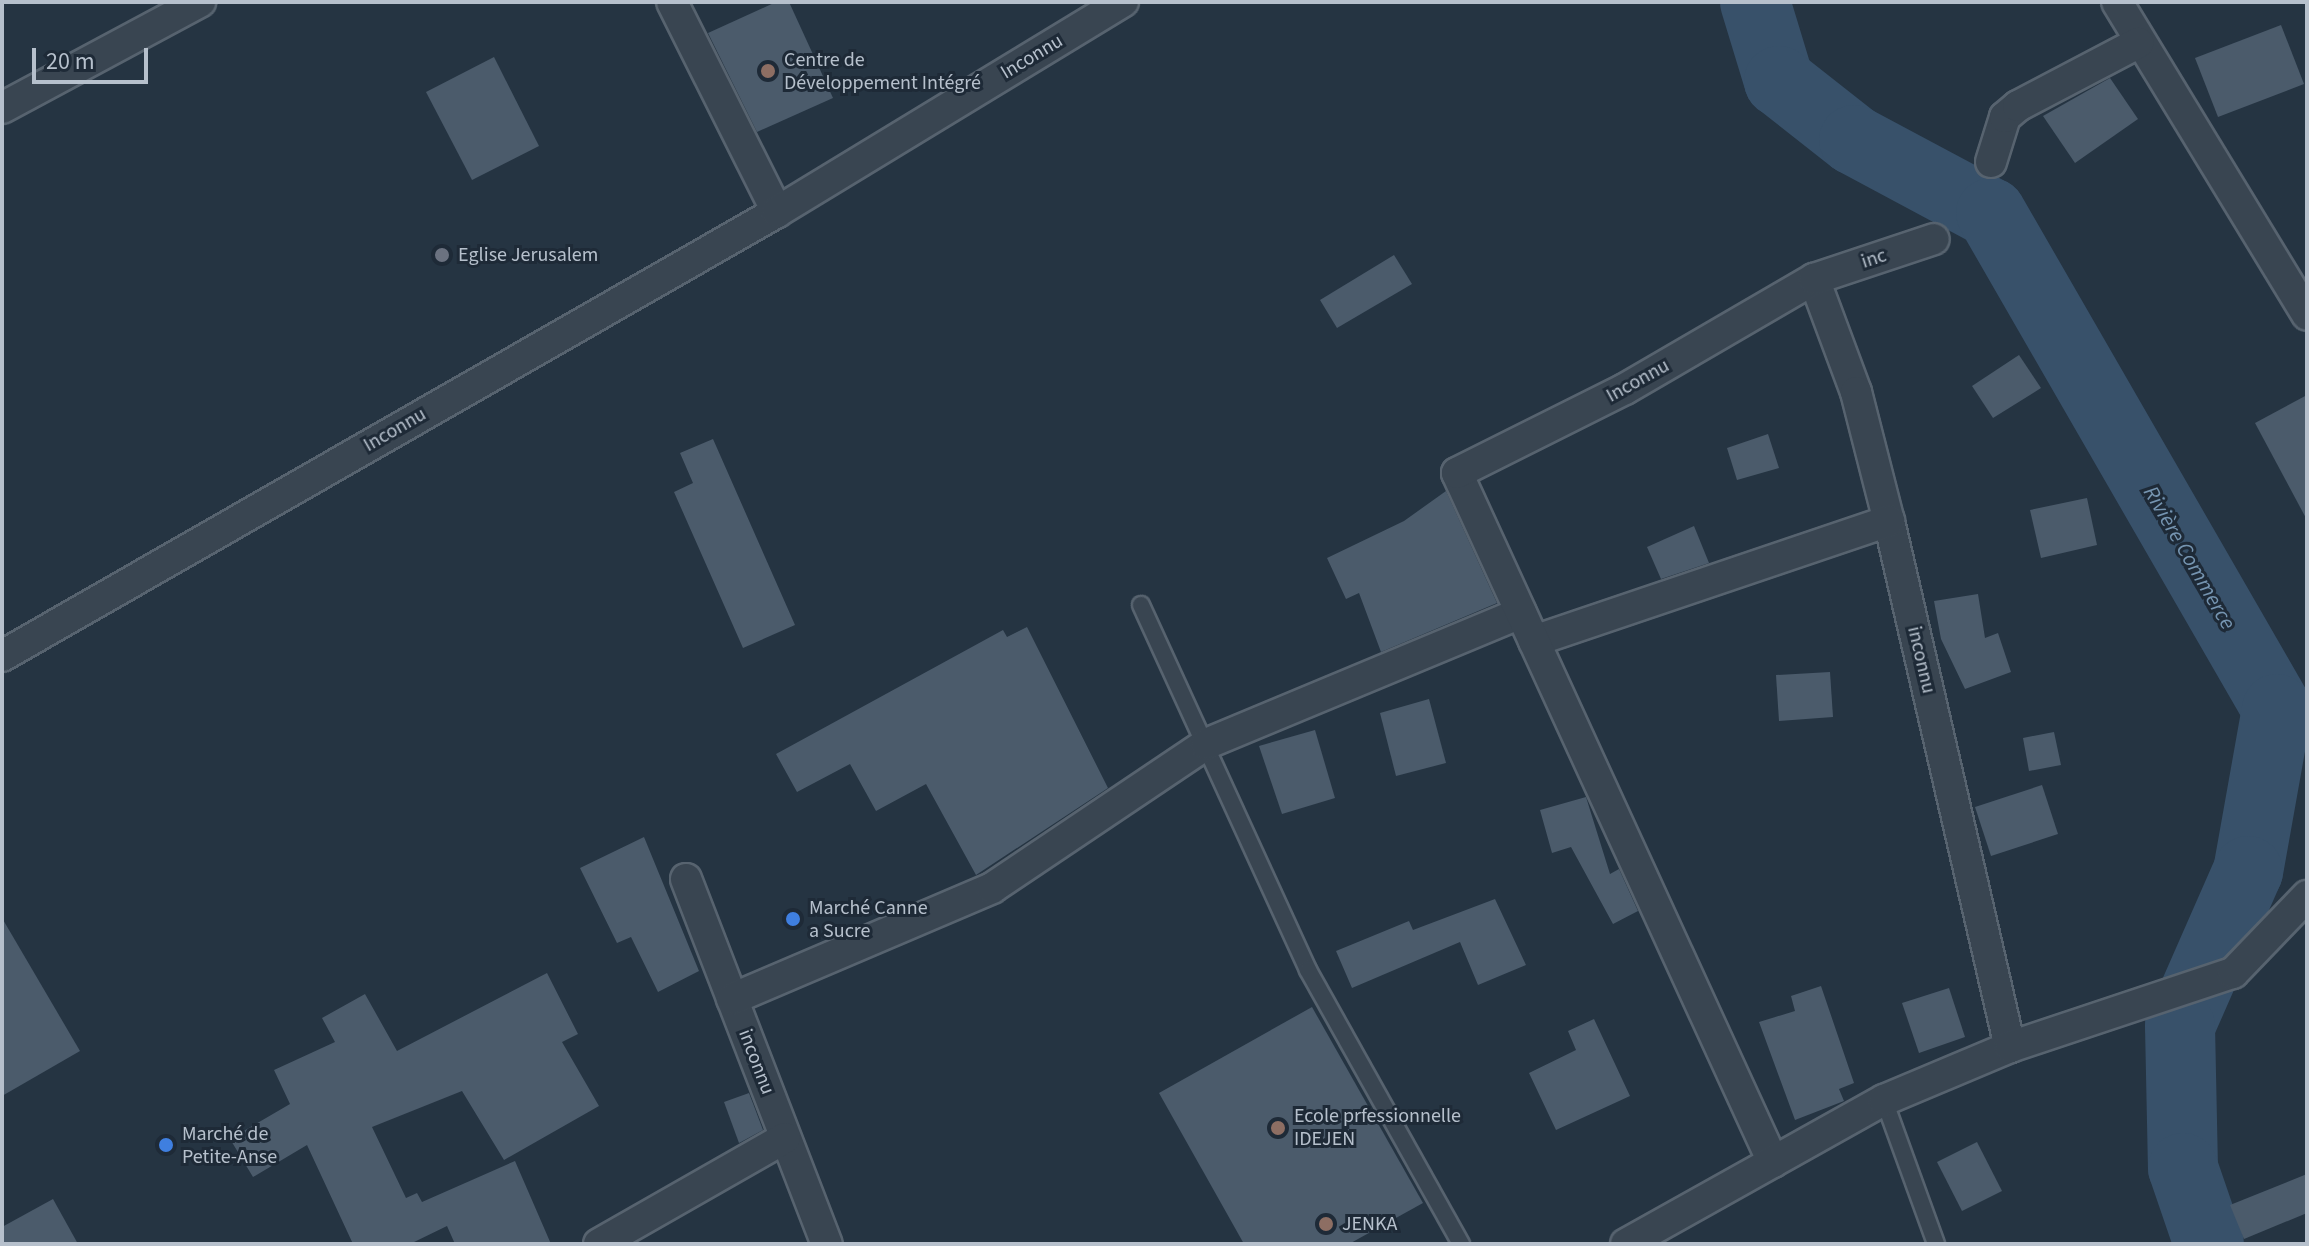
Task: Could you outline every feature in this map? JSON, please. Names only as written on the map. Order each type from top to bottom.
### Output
[{"type":"street","points":[[2,108],[200,2]]},
{"type":"street","points":[[672,2],[777,212]]},
{"type":"street","name":"Inconnu","points":[[6,644],[777,212],[1123,2]]},
{"type":"street","points":[[2117,2],[2138,43],[2307,315]]},
{"type":"street","points":[[1991,162],[2005,117],[2138,43]]},
{"type":"street","name":"inc","points":[[1814,279],[1934,239]]},
{"type":"street","name":"Inconnu","points":[[1521,613],[1457,473],[1625,389],[1814,279]]},
{"type":"street","name":"inconnu","points":[[1814,279],[1856,392],[1889,521],[2010,1047]]},
{"type":"street","points":[[1534,641],[1889,521]]},
{"type":"street","points":[[732,999],[992,888],[1206,744],[1521,613],[1773,1162]]},
{"type":"street","name":"inconnu","points":[[686,879],[827,1244]]},
{"type":"street","points":[[1626,1244],[1884,1100],[2010,1047],[2233,973],[2307,896]]},
{"type":"street","points":[[599,1244],[785,1138]]},
{"type":"lane","points":[[1141,605],[1308,970],[1461,1244]]},
{"type":"lane","points":[[1884,1100],[1936,1244]]},
{"type":"building","points":[[776,2],[789,2],[833,98],[757,132],[708,33]]},
{"type":"building","points":[[2281,25],[2304,84],[2218,117],[2195,58]]},
{"type":"building","points":[[494,57],[539,146],[472,180],[426,92]]},
{"type":"building","points":[[2110,78],[2138,119],[2075,163],[2043,116]]},
{"type":"building","points":[[1394,255],[1412,284],[1337,328],[1320,300]]},
{"type":"building","points":[[2019,355],[2041,388],[1993,418],[1972,386]]},
{"type":"building","points":[[2307,395],[2307,520],[2255,423]]},
{"type":"building","points":[[1768,434],[1779,468],[1737,480],[1727,448]]},
{"type":"building","points":[[713,439],[795,625],[743,648],[674,492],[693,483],[680,453]]},
{"type":"building","points":[[1446,491],[1497,603],[1381,652],[1359,593],[1346,599],[1327,558],[1404,521]]},
{"type":"building","points":[[2087,498],[2097,545],[2041,558],[2030,510]]},
{"type":"building","points":[[1694,526],[1709,563],[1661,579],[1647,547]]},
{"type":"building","points":[[1978,594],[1985,638],[1998,633],[2011,672],[1965,689],[1941,639],[1934,601]]},
{"type":"building","points":[[1027,627],[1108,788],[976,875],[926,784],[876,811],[850,764],[797,792],[776,754],[1003,630],[1007,637]]},
{"type":"building","points":[[1830,672],[1833,717],[1779,721],[1776,675]]},
{"type":"building","points":[[1429,699],[1446,763],[1396,776],[1380,713]]},
{"type":"building","points":[[1315,730],[1335,798],[1282,814],[1259,746]]},
{"type":"building","points":[[2054,732],[2061,765],[2029,771],[2023,738]]},
{"type":"building","points":[[2042,785],[2058,834],[1991,856],[1975,807]]},
{"type":"building","points":[[1586,797],[1610,874],[1619,869],[1638,911],[1613,924],[1571,847],[1552,853],[1540,810]]},
{"type":"building","points":[[644,837],[699,971],[658,992],[631,937],[617,943],[580,868]]},
{"type":"building","points":[[1495,899],[1526,965],[1478,985],[1460,942],[1352,988],[1336,951],[1409,921],[1413,930]]},
{"type":"building","points":[[2,918],[80,1051],[2,1096]]},
{"type":"building","points":[[547,973],[578,1034],[562,1042],[599,1106],[504,1160],[462,1091],[372,1127],[406,1198],[417,1193],[422,1202],[515,1161],[551,1244],[455,1244],[447,1226],[410,1244],[353,1244],[307,1145],[253,1177],[230,1139],[290,1104],[274,1070],[335,1042],[322,1018],[365,994],[397,1051]]},
{"type":"building","points":[[1821,986],[1854,1083],[1839,1089],[1844,1101],[1795,1120],[1759,1022],[1795,1011],[1791,996]]},
{"type":"building","points":[[1949,988],[1965,1037],[1919,1053],[1902,1003]]},
{"type":"building","points":[[1312,1007],[1423,1203],[1349,1244],[1244,1244],[1159,1093]]},
{"type":"building","points":[[1594,1019],[1630,1096],[1556,1130],[1529,1073],[1576,1050],[1568,1031]]},
{"type":"building","points":[[749,1093],[763,1130],[739,1143],[724,1102]]},
{"type":"building","points":[[1977,1142],[2002,1191],[1962,1211],[1937,1162]]},
{"type":"building","points":[[2307,1174],[2307,1213],[2244,1239],[2230,1205]]},
{"type":"building","points":[[53,1199],[78,1244],[2,1244],[2,1227]]},
{"type":"waterway","name":"Rivière Commerce","points":[[1755,2],[1779,81],[1854,140],[1991,213],[2277,709],[2248,871],[2180,1026],[2183,1168],[2209,1244]]},
{"type":"place","name":"Centre de Développement Intégré","points":[[768,71]]},
{"type":"place","name":"Eglise Jerusalem","points":[[442,255]]},
{"type":"place","name":"Marché Canne a Sucre","points":[[793,919]]},
{"type":"place","name":"Ecole prfessionnelle IDEJEN","points":[[1278,1128]]},
{"type":"place","name":"Marché de Petite-Anse","points":[[166,1145]]},
{"type":"place","name":"JENKA","points":[[1326,1224]]}]
